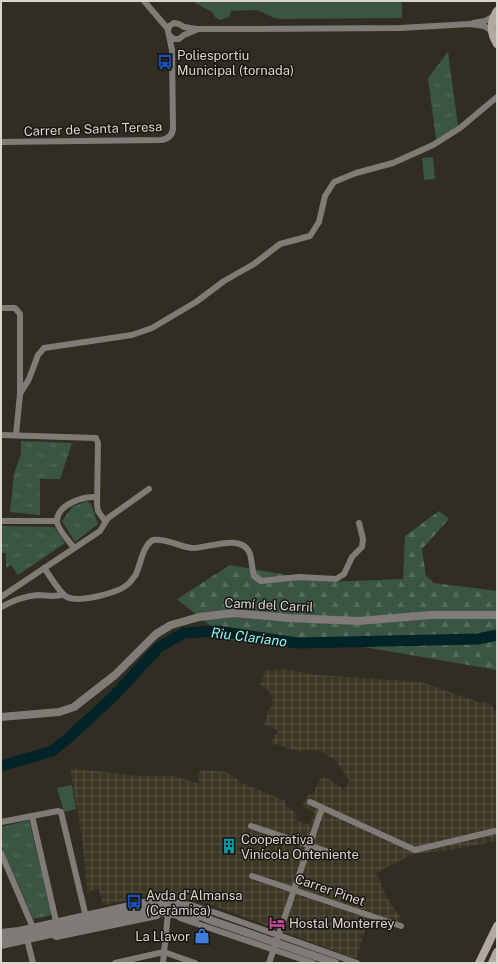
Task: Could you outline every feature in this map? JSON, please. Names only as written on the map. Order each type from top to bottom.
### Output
[{"type":"main road","points":[[495,14],[492,31],[497,44]]},
{"type":"main road","points":[[479,963],[497,926]]},
{"type":"main road","points":[[492,963],[497,952]]},
{"type":"street","points":[[144,1],[158,15],[164,26],[170,27],[177,23],[184,27],[197,29],[400,28],[470,24],[485,21],[495,14]]},
{"type":"street","points":[[470,24],[484,26],[492,31]]},
{"type":"street","points":[[170,27],[170,36],[174,39],[179,39]]},
{"type":"street","points":[[184,27],[184,35]]},
{"type":"street","points":[[172,50],[179,39],[197,29]]},
{"type":"street","name":"Carrer de Santa Teresa","points":[[1,142],[161,140],[168,138],[173,129],[172,50],[170,36]]},
{"type":"street","points":[[20,394],[29,379],[38,355],[44,348],[138,334],[174,316],[224,281],[254,264],[280,244],[310,236],[319,222],[325,196],[334,182],[356,173],[393,164],[433,145],[460,128],[497,97]]},
{"type":"street","points":[[1,308],[14,308],[20,314],[20,394],[16,435]]},
{"type":"street","points":[[1,435],[96,438],[98,443],[96,497],[98,511],[105,521]]},
{"type":"street","points":[[1,597],[100,531],[108,518],[149,489]]},
{"type":"street","points":[[74,548],[58,526],[57,521],[62,511],[70,502],[84,497],[96,497]]},
{"type":"street","points":[[1,521],[57,521]]},
{"type":"street","points":[[44,568],[63,594],[72,599],[87,598],[125,586],[139,568],[147,544],[156,540],[194,548],[226,542],[239,545],[249,552],[254,576],[260,580],[300,577],[336,579],[344,574],[352,556],[362,548],[363,538],[359,523]]},
{"type":"street","points":[[1,607],[22,598],[36,595],[59,596],[63,594]]},
{"type":"street","name":"Camí del Carril","points":[[1,717],[59,712],[74,707],[115,675],[156,634],[171,625],[199,617],[234,613],[288,618],[359,621],[430,615],[497,615]]},
{"type":"street","points":[[310,802],[415,850],[495,831]]},
{"type":"street","points":[[269,963],[322,808]]},
{"type":"street","points":[[1,822],[58,810],[61,812],[86,917],[85,924],[61,929],[53,933]]},
{"type":"street","points":[[32,816],[56,921]]},
{"type":"street","points":[[251,826],[335,854]]},
{"type":"street","points":[[1,853],[33,929]]},
{"type":"street","name":"Carrer Pinet","points":[[252,876],[401,926]]},
{"type":"street","points":[[1,937],[160,901],[182,903],[213,918]]},
{"type":"street","points":[[151,904],[164,909],[168,915],[163,963]]},
{"type":"street","points":[[151,904],[183,909],[213,918],[335,963]]},
{"type":"street","points":[[1,945],[144,913],[213,918]]},
{"type":"street","points":[[168,915],[357,963]]},
{"type":"street","points":[[1,932],[33,929],[56,921],[86,917]]},
{"type":"street","points":[[27,939],[32,963]]},
{"type":"street","points":[[277,942],[313,963]]},
{"type":"street","points":[[115,963],[164,952],[195,963]]},
{"type":"shaded area","points":[[282,669],[317,675],[421,682],[478,702],[490,703],[497,714],[497,841],[449,850],[413,854],[376,873],[387,898],[400,917],[396,927],[369,917],[356,959],[209,904],[183,898],[147,896],[103,905],[99,889],[87,892],[83,842],[70,768],[138,776],[174,776],[196,783],[199,783],[198,774],[201,770],[226,772],[239,782],[286,801],[285,805],[296,813],[295,820],[310,825],[314,812],[302,806],[309,794],[313,794],[321,777],[327,778],[343,789],[347,787],[349,780],[341,768],[336,761],[323,752],[314,750],[298,751],[271,743],[278,731],[264,724],[273,701],[269,691],[260,685],[265,671]]},
{"type":"green space","points":[[192,1],[402,1],[402,18],[283,19],[274,18],[257,10],[231,11],[229,17],[220,20],[215,17],[212,12]]},
{"type":"green space","points":[[448,52],[458,126],[436,140],[428,78]]},
{"type":"green space","points":[[433,157],[435,179],[424,180],[422,158]]},
{"type":"green space","points":[[21,441],[72,443],[60,479],[40,479],[40,515],[10,512],[14,474],[21,454]]},
{"type":"green space","points":[[87,501],[91,504],[98,524],[75,542],[62,521],[72,507]]},
{"type":"green space","points":[[439,511],[449,519],[422,549],[426,576],[434,583],[497,591],[497,670],[353,645],[228,640],[177,599],[230,565],[327,582],[403,579],[405,536]]},
{"type":"green space","points":[[1,526],[54,527],[65,543],[18,575],[11,565],[6,568],[6,553],[1,553]]},
{"type":"green space","points":[[72,785],[76,809],[64,812],[57,788]]},
{"type":"green space","points":[[29,820],[52,915],[33,919],[1,845],[1,827]]},
{"type":"waterway","name":"Riu Clariano","points":[[1,766],[52,751],[113,697],[159,647],[184,633],[217,631],[297,643],[478,639],[497,635]]},
{"type":"place","name":"Poliesportiu Municipal (tornada)","points":[[165,62]]},
{"type":"place","name":"Cooperativa Vinícola Onteniente","points":[[229,846]]},
{"type":"place","name":"Avda d'Almansa (Ceràmica)","points":[[134,902]]},
{"type":"place","name":"Hostal Monterrey","points":[[277,923]]},
{"type":"place","name":"La Llavor","points":[[202,936]]}]
